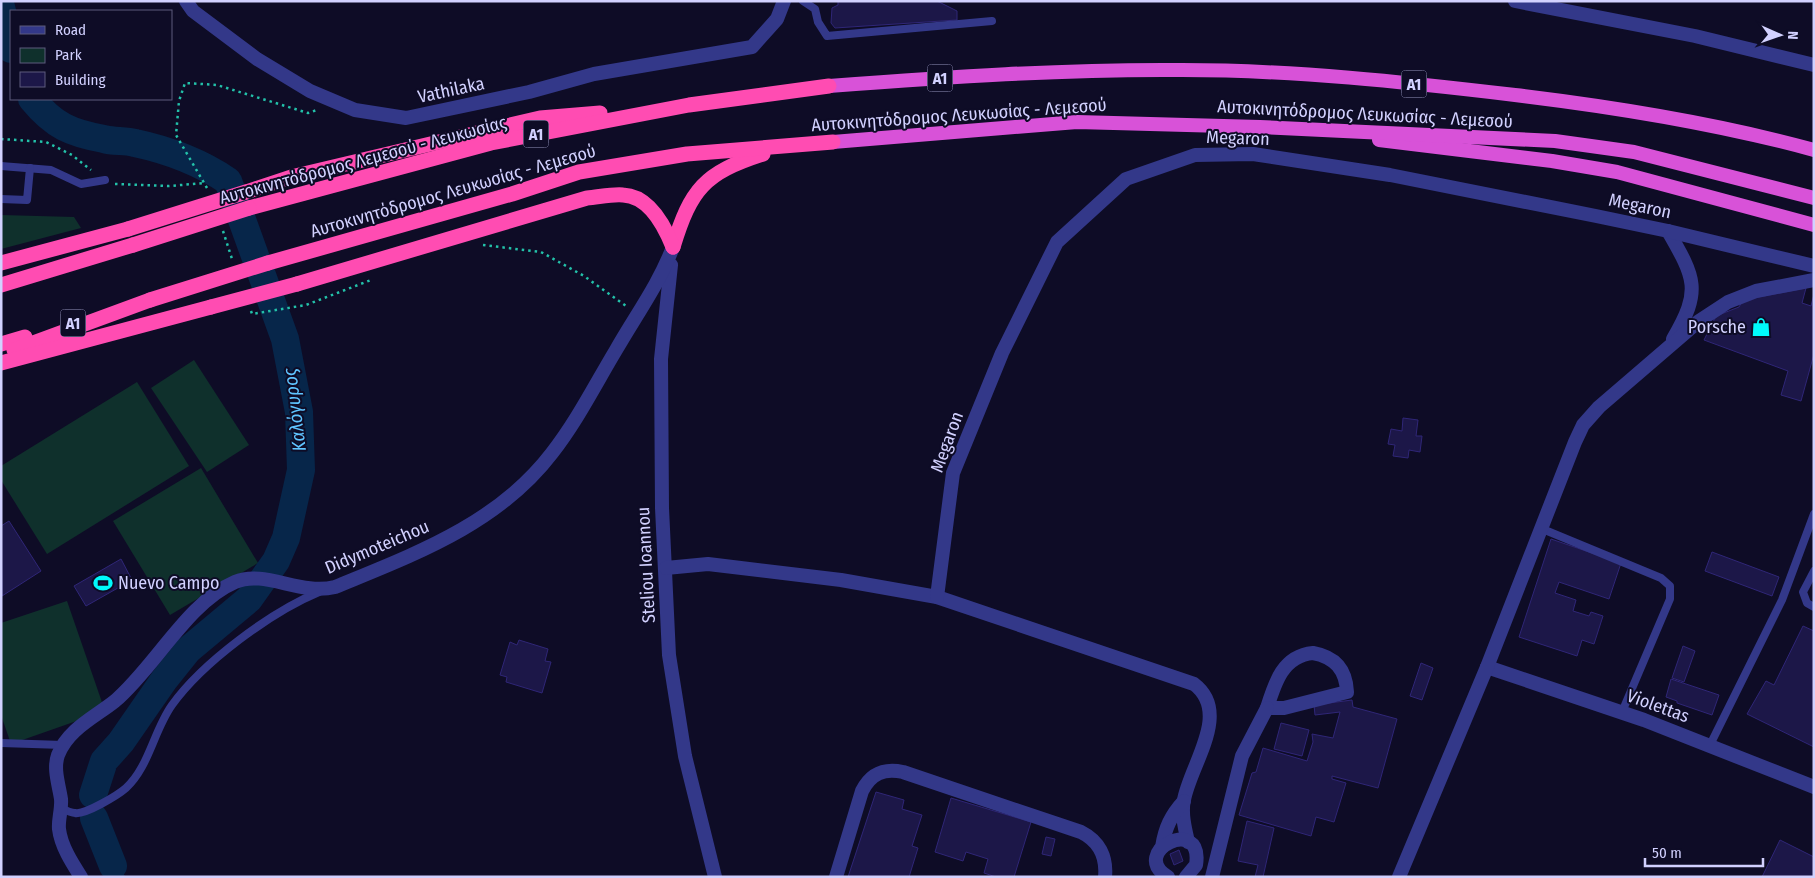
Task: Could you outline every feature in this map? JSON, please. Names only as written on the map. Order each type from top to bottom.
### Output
[{"type":"highway","name":"Αυτοκινητόδρομος Λεμεσού - Λευκωσίας","points":[[1,285],[249,208],[491,143],[689,105],[829,86],[1052,71],[1184,70],[1333,75],[1584,104],[1773,139],[1814,150]]},
{"type":"highway","points":[[1,263],[128,229],[291,177],[540,118],[689,105]]},
{"type":"highway","name":"Αυτοκινητόδρομος Λευκωσίας - Λεμεσού","points":[[1,344],[268,264],[512,194],[579,172],[687,154],[1077,122],[1329,130],[1555,141],[1600,146],[1688,164],[1814,198]]},
{"type":"highway","points":[[1329,130],[1389,142],[1487,152],[1617,172],[1814,225]]},
{"type":"highway","points":[[1773,139],[1814,146]]},
{"type":"highway","points":[[674,247],[690,200],[702,185],[737,162],[788,146]]},
{"type":"highway","points":[[1,363],[296,284],[587,198],[625,195],[646,205],[665,227],[674,247]]},
{"type":"highway","points":[[1,355],[147,301]]},
{"type":"street","name":"Vathilaka","points":[[186,1],[193,10],[257,59],[310,91],[355,110],[406,118],[519,94],[594,74],[752,47],[776,19],[784,1]]},
{"type":"street","points":[[1515,1],[1695,36],[1813,62]]},
{"type":"street","name":"Megaron","points":[[937,597],[953,473],[1002,353],[1057,242],[1126,179],[1195,155],[1253,154],[1390,175],[1668,231],[1814,266]]},
{"type":"street","points":[[1667,348],[1687,314],[1693,288],[1686,264],[1668,231]]},
{"type":"street","name":"Didymoteichou","points":[[81,877],[66,853],[59,829],[61,808],[56,765],[63,745],[74,731],[115,701],[142,676],[208,599],[235,582],[261,579],[325,590],[452,536],[508,500],[539,469],[558,446],[662,277],[674,247]]},
{"type":"street","name":"Steliou Ioannou","points":[[674,247],[661,359],[662,508],[669,655],[675,705],[685,756],[715,877]]},
{"type":"street","points":[[1399,877],[1487,667],[1540,528],[1586,420],[1667,348],[1700,321],[1728,302],[1756,291],[1814,280]]},
{"type":"street","points":[[666,568],[708,564],[841,580],[937,597],[1186,681],[1201,689],[1208,700],[1211,718],[1184,801],[1184,828],[1188,842],[1196,852],[1196,866],[1186,877]]},
{"type":"street","points":[[1196,866],[1212,874],[1242,756],[1267,708],[1283,668],[1292,659],[1302,654],[1313,653],[1325,655],[1335,661],[1342,670],[1347,692],[1284,708],[1267,708]]},
{"type":"street","name":"Violettas","points":[[1487,667],[1622,712],[1814,787]]},
{"type":"street","points":[[836,877],[862,791],[869,779],[887,770],[903,772],[1081,832],[1099,847],[1105,862],[1105,877]]},
{"type":"street","points":[[1168,877],[1160,869],[1157,857],[1162,847],[1168,823],[1174,811],[1184,801]]},
{"type":"street","points":[[1162,847],[1175,839],[1188,842]]},
{"type":"lane","points":[[803,1],[815,9],[818,22],[828,36],[992,21]]},
{"type":"lane","points":[[1,166],[52,170],[81,184],[106,180]]},
{"type":"lane","points":[[1,199],[27,200],[30,168]]},
{"type":"lane","points":[[1710,745],[1782,600],[1814,514]]},
{"type":"lane","points":[[1540,528],[1661,578],[1670,586],[1670,599],[1622,712]]},
{"type":"lane","points":[[1814,571],[1803,592],[1807,603],[1814,607]]},
{"type":"lane","points":[[61,808],[76,814],[88,810],[126,788],[140,769],[158,728],[172,705],[195,679],[234,645],[277,614],[299,600],[325,590]]},
{"type":"lane","points":[[1,743],[63,745]]},
{"type":"path","points":[[208,192],[205,182],[176,135],[184,83],[217,85],[308,113],[340,103]]},
{"type":"path","points":[[222,229],[235,267]]},
{"type":"path","points":[[474,244],[541,252],[584,276],[639,314]]},
{"type":"path","points":[[248,304],[252,314],[306,305],[380,276]]},
{"type":"green space","points":[[1,215],[74,217],[81,228],[1,249]]},
{"type":"green space","points":[[194,360],[249,445],[207,472],[151,388]]},
{"type":"green space","points":[[137,382],[189,466],[47,554],[1,480],[1,466]]},
{"type":"green space","points":[[201,468],[258,563],[170,615],[113,521]]},
{"type":"green space","points":[[67,601],[105,711],[11,744],[1,715],[1,623]]},
{"type":"building","points":[[838,1],[937,1],[957,11],[957,20],[835,28],[831,23],[832,8],[838,5]]},
{"type":"building","points":[[1806,288],[1802,303],[1811,306],[1814,294],[1814,354],[1801,401],[1781,395],[1788,371],[1704,340],[1716,316],[1739,307],[1743,300]]},
{"type":"building","points":[[1403,418],[1418,420],[1416,436],[1422,436],[1420,452],[1409,450],[1408,458],[1393,456],[1395,445],[1388,444],[1391,429],[1402,431]]},
{"type":"building","points":[[9,521],[41,571],[2,596],[1,526]]},
{"type":"building","points":[[1551,539],[1621,563],[1609,599],[1559,582],[1555,593],[1576,600],[1573,611],[1589,616],[1591,612],[1603,616],[1594,644],[1582,640],[1577,656],[1519,637]]},
{"type":"building","points":[[1712,552],[1779,577],[1772,596],[1705,571]]},
{"type":"building","name":"Nuevo Campo","points":[[121,559],[132,580],[86,606],[74,586]]},
{"type":"building","points":[[1803,626],[1814,631],[1814,747],[1747,714],[1766,681],[1774,685]]},
{"type":"building","points":[[519,640],[548,649],[545,661],[551,662],[542,693],[506,682],[507,677],[500,675],[510,642],[517,645]]},
{"type":"building","points":[[1683,646],[1695,651],[1684,682],[1672,678]]},
{"type":"building","points":[[1421,663],[1433,668],[1422,700],[1410,696]]},
{"type":"building","points":[[1671,679],[1719,695],[1712,715],[1677,703],[1677,701],[1666,697]]},
{"type":"building","points":[[1352,700],[1353,707],[1397,719],[1378,788],[1332,776],[1332,779],[1346,783],[1334,822],[1316,817],[1311,836],[1239,815],[1252,773],[1256,772],[1263,748],[1307,761],[1313,742],[1312,734],[1333,738],[1340,712],[1315,715],[1314,705]]},
{"type":"building","points":[[1281,723],[1309,730],[1302,756],[1274,749]]},
{"type":"building","points":[[876,792],[904,800],[902,809],[922,815],[912,846],[918,848],[909,877],[848,877]]},
{"type":"building","points":[[951,798],[1031,822],[1014,877],[996,877],[984,873],[988,859],[966,852],[963,861],[935,852]]},
{"type":"building","points":[[1247,821],[1274,828],[1263,877],[1255,877],[1258,865],[1238,861]]},
{"type":"building","points":[[1046,837],[1055,839],[1051,856],[1042,854]]},
{"type":"building","points":[[1780,840],[1814,857],[1814,877],[1762,877]]},
{"type":"building","points":[[1179,850],[1183,861],[1174,865],[1170,854]]},
{"type":"waterway","name":"Καλόγυρος","points":[[1,7],[10,45]]},
{"type":"waterway","name":"Καλόγυρος","points":[[33,100],[48,116],[73,131],[108,140],[131,142],[172,153],[195,162],[228,181],[285,339],[299,412],[301,470],[286,538],[276,561],[249,599],[188,650],[164,680],[121,742],[104,761],[93,795]]},
{"type":"waterway","name":"Καλόγυρος","points":[[94,818],[113,866]]},
{"type":"waterway","name":"Καλόγυρος","points":[[113,866],[123,877]]},
{"type":"place","name":"Porsche","points":[[1761,327]]},
{"type":"place","name":"Nuevo Campo","points":[[103,583]]}]
